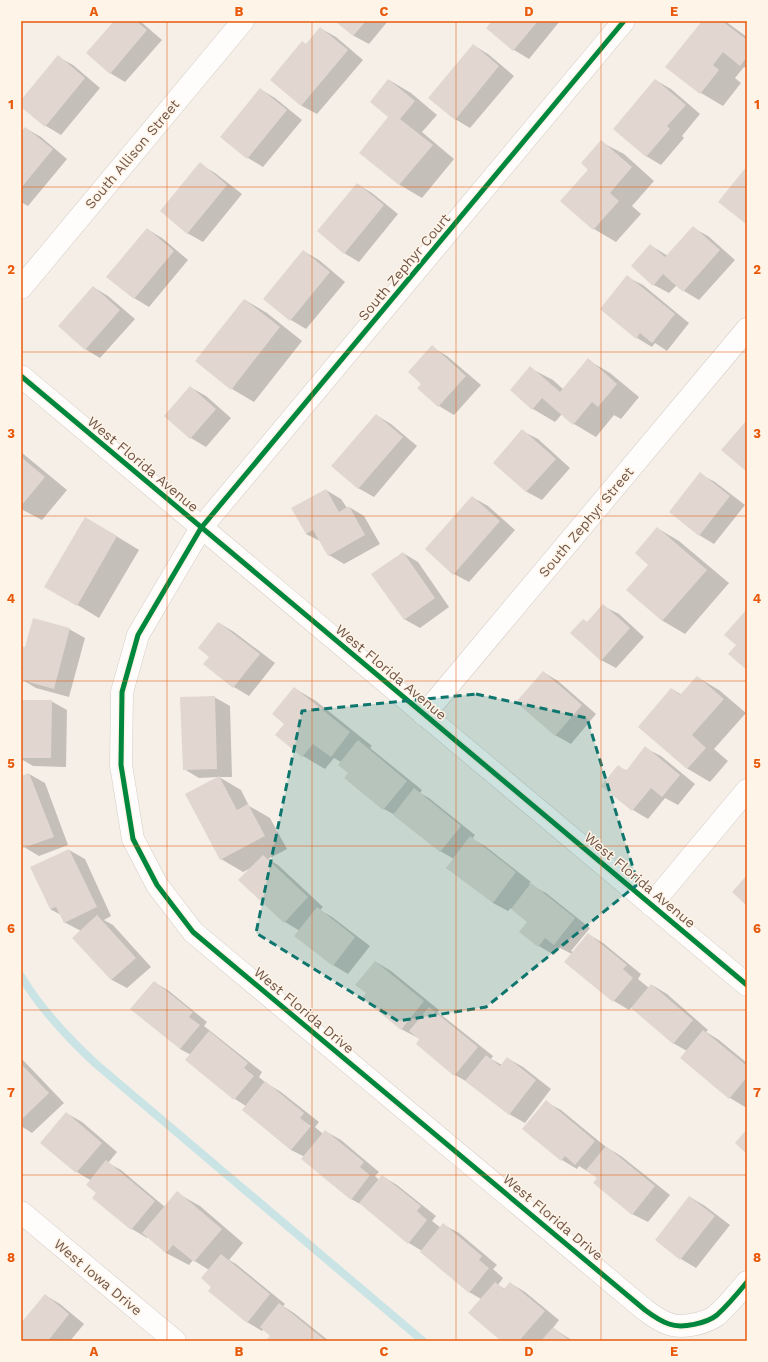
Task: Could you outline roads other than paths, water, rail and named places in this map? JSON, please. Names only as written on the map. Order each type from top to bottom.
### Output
[{"type":"street","name":"South Allison Street","points":[[21,288],[243,21]]},
{"type":"street","name":"South Zephyr Court","points":[[201,528],[624,21]]},
{"type":"street","name":"South Zephyr Street","points":[[424,715],[747,329]]},
{"type":"street","name":"West Florida Avenue","points":[[21,376],[747,985]]},
{"type":"street","name":"West Florida Drive","points":[[201,528],[138,636],[122,692],[121,765],[133,839],[157,885],[193,932],[658,1319],[671,1325],[701,1323],[716,1316],[730,1303],[747,1282]]},
{"type":"street","points":[[651,906],[747,790]]},
{"type":"street","name":"West Iowa Drive","points":[[21,1213],[175,1341]]},
{"type":"waterway","points":[[21,976],[46,1012],[75,1044],[96,1064],[423,1341]]}]
